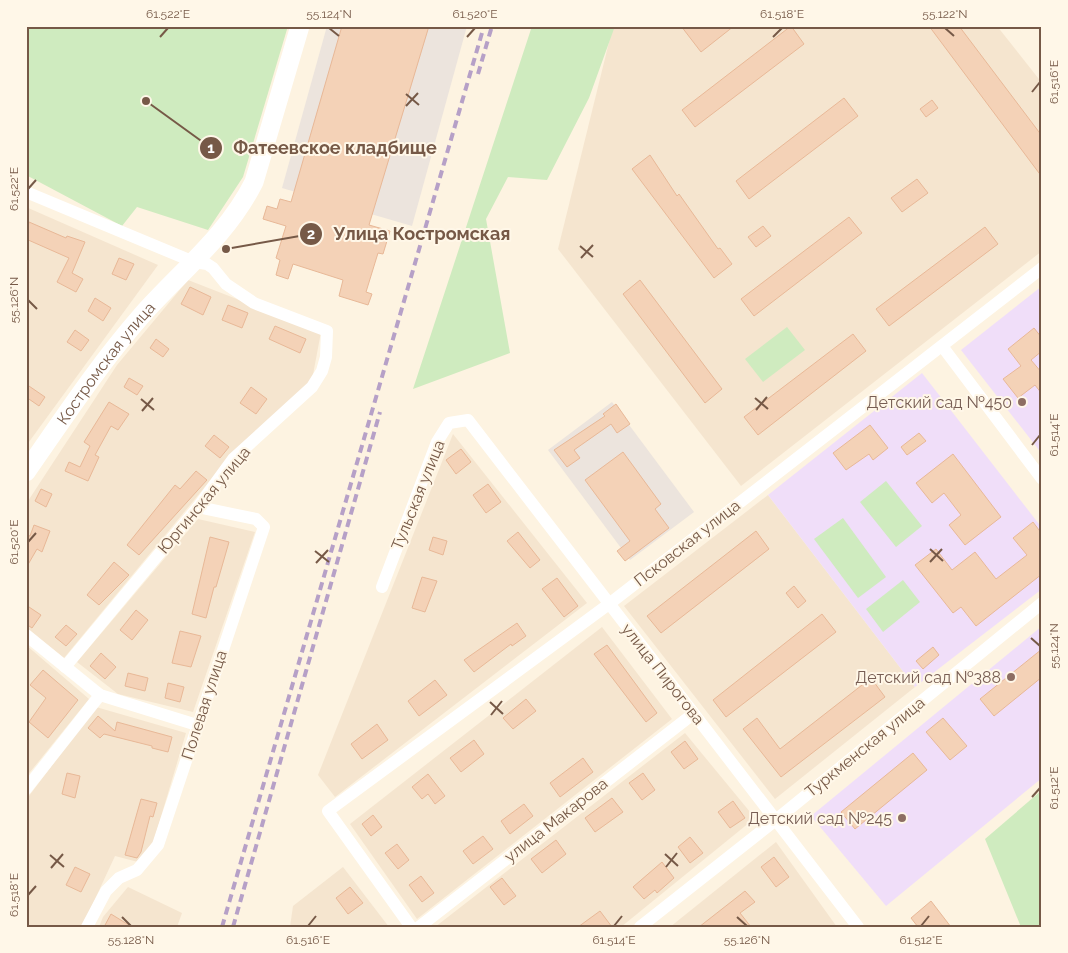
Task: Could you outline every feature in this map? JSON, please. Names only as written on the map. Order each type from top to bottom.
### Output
[{"type":"street","name":"Костромская улица","points":[[26,472],[125,335],[233,219],[254,182],[300,26]]},
{"type":"street","points":[[26,192],[194,262]]},
{"type":"street","name":"Юргинская улица","points":[[65,667],[198,507],[233,459],[312,387],[322,371],[326,357],[327,331],[254,303],[226,284],[214,268],[208,264],[194,262]]},
{"type":"street","name":"Псковская улица","points":[[411,927],[328,811],[609,604],[1042,268]]},
{"type":"street","points":[[942,346],[1042,479]]},
{"type":"street","name":"улица Пирогова","points":[[468,420],[693,714],[777,819],[858,927]]},
{"type":"street","name":"Тульская улица","points":[[382,587],[437,442],[448,423],[468,420]]},
{"type":"street","name":"Полевая улица","points":[[87,927],[106,892],[119,878],[137,870],[158,845],[264,527],[256,519],[198,507]]},
{"type":"street","name":"Туркменская улица","points":[[640,927],[777,819],[1042,603]]},
{"type":"street","points":[[26,634],[100,696],[197,725]]},
{"type":"street","points":[[26,789],[100,696]]},
{"type":"street","name":"улица Макарова","points":[[419,927],[693,714]]},
{"type":"shaded area","points":[[327,26],[467,26],[412,226],[282,188]]},
{"type":"shaded area","points":[[613,26],[997,26],[1042,83],[1042,251],[741,486],[558,249]]},
{"type":"shaded area","points":[[26,207],[158,265],[26,446]]},
{"type":"shaded area","points":[[188,280],[321,332],[312,380],[232,454],[64,658],[26,627],[26,504],[117,365]]},
{"type":"shaded area","name":"Детский сад №450","points":[[1042,286],[1042,454],[961,350]]},
{"type":"shaded area","points":[[922,373],[1042,528],[1042,589],[915,687],[768,495]]},
{"type":"shaded area","points":[[612,402],[694,512],[630,560],[548,450]]},
{"type":"shaded area","points":[[453,434],[587,603],[335,797],[318,775]]},
{"type":"shaded area","points":[[768,495],[915,687],[775,799],[624,606]]},
{"type":"shaded area","points":[[198,519],[255,532],[193,712],[118,694],[77,662]]},
{"type":"shaded area","points":[[1042,626],[1042,778],[886,906],[811,816]]},
{"type":"shaded area","points":[[602,627],[672,719],[417,919],[350,824]]},
{"type":"shaded area","points":[[26,645],[89,699],[26,777]]},
{"type":"shaded area","points":[[96,707],[186,733],[154,840],[138,862],[115,856],[82,927],[26,927],[26,800]]},
{"type":"shaded area","points":[[685,733],[755,818],[621,927],[435,927]]},
{"type":"shaded area","points":[[776,842],[837,927],[670,927]]},
{"type":"shaded area","points":[[343,867],[389,927],[290,927],[293,906]]},
{"type":"shaded area","points":[[128,887],[182,913],[177,927],[99,927],[103,917]]},
{"type":"green space","points":[[26,26],[288,26],[243,177],[208,230],[137,207],[122,226],[26,175]]},
{"type":"green space","points":[[532,26],[615,26],[589,98],[547,180],[508,177],[486,219],[510,353],[413,389]]},
{"type":"green space","points":[[787,327],[805,350],[763,382],[745,359]]},
{"type":"green space","points":[[886,481],[922,526],[896,547],[860,502]]},
{"type":"green space","points":[[843,518],[886,577],[858,598],[814,539]]},
{"type":"green space","points":[[903,580],[920,602],[883,632],[866,609]]},
{"type":"green space","points":[[1042,790],[1042,927],[1021,927],[985,839]]},
{"type":"building","points":[[342,26],[429,26],[369,225],[390,231],[383,254],[378,253],[366,292],[372,294],[368,305],[339,296],[343,280],[293,264],[288,279],[276,275],[280,260],[276,258],[286,226],[263,219],[267,206],[277,209],[280,199],[291,202]]},
{"type":"building","points":[[681,26],[734,26],[701,52]]},
{"type":"building","points":[[791,26],[804,44],[695,127],[682,110]]},
{"type":"building","points":[[929,26],[959,26],[1042,136],[1042,177]]},
{"type":"building","points":[[844,98],[858,116],[749,199],[736,181]]},
{"type":"building","points":[[932,100],[938,108],[926,117],[920,109]]},
{"type":"building","points":[[650,155],[677,196],[679,194],[718,249],[720,248],[732,264],[714,278],[632,169]]},
{"type":"building","points":[[917,179],[928,193],[902,212],[891,198]]},
{"type":"building","points":[[849,217],[862,233],[754,316],[741,299]]},
{"type":"building","points":[[29,222],[66,238],[67,236],[85,242],[72,273],[83,279],[76,292],[57,282],[69,258],[26,239]]},
{"type":"building","points":[[763,226],[771,236],[756,247],[748,237]]},
{"type":"building","points":[[985,227],[998,244],[889,326],[876,309]]},
{"type":"building","points":[[119,258],[134,264],[126,280],[112,274]]},
{"type":"building","points":[[640,280],[722,389],[705,403],[623,294]]},
{"type":"building","points":[[190,287],[211,297],[203,315],[181,304]]},
{"type":"building","points":[[95,298],[111,308],[103,321],[88,311]]},
{"type":"building","points":[[228,305],[248,313],[242,328],[222,320]]},
{"type":"building","points":[[275,326],[306,339],[300,353],[269,339]]},
{"type":"building","points":[[1034,328],[1042,338],[1042,351],[1031,360],[1042,373],[1042,394],[1035,385],[1018,398],[1003,379],[1021,366],[1008,349]]},
{"type":"building","points":[[75,330],[89,340],[81,351],[67,342]]},
{"type":"building","points":[[853,334],[866,351],[758,435],[744,417]]},
{"type":"building","points":[[156,339],[169,349],[163,357],[150,348]]},
{"type":"building","points":[[129,378],[143,386],[137,395],[124,387]]},
{"type":"building","points":[[26,384],[45,397],[39,406],[26,397]]},
{"type":"building","points":[[251,387],[267,399],[256,414],[240,403]]},
{"type":"building","points":[[109,402],[129,414],[118,430],[111,426],[95,455],[99,457],[88,481],[65,471],[69,462],[80,467],[90,446],[84,442]]},
{"type":"building","points":[[616,404],[630,424],[617,433],[611,424],[574,450],[580,458],[567,467],[554,450],[605,416],[603,414]]},
{"type":"building","points":[[870,425],[888,448],[873,460],[869,454],[846,470],[833,453]]},
{"type":"building","points":[[919,433],[926,441],[907,455],[901,447]]},
{"type":"building","points":[[214,435],[229,447],[220,458],[205,446]]},
{"type":"building","points":[[461,449],[471,462],[456,474],[446,460]]},
{"type":"building","points":[[623,452],[661,504],[655,509],[669,528],[625,561],[617,551],[630,541],[585,480]]},
{"type":"building","points":[[953,454],[1001,517],[965,545],[949,525],[961,515],[944,493],[932,503],[916,483]]},
{"type":"building","points":[[196,471],[207,480],[139,555],[127,545],[175,485],[180,489]]},
{"type":"building","points":[[488,484],[501,502],[486,513],[473,495]]},
{"type":"building","points":[[41,489],[52,494],[46,507],[35,501]]},
{"type":"building","points":[[1033,522],[1042,534],[1042,574],[976,626],[961,607],[953,613],[915,565],[936,549],[952,570],[975,552],[996,579],[1027,555],[1013,538]]},
{"type":"building","points":[[34,525],[50,531],[42,552],[37,549],[26,568],[26,535],[30,536]]},
{"type":"building","points":[[756,531],[769,549],[661,633],[647,616]]},
{"type":"building","points":[[518,532],[540,560],[530,568],[507,541]]},
{"type":"building","points":[[210,537],[229,542],[206,618],[192,614]]},
{"type":"building","points":[[433,537],[447,541],[443,555],[429,550]]},
{"type":"building","points":[[114,562],[129,575],[99,605],[87,595]]},
{"type":"building","points":[[422,577],[437,581],[425,612],[412,608]]},
{"type":"building","points":[[557,578],[578,606],[564,617],[542,589]]},
{"type":"building","points":[[794,586],[806,601],[798,608],[786,593]]},
{"type":"building","points":[[26,605],[41,615],[32,628],[26,624]]},
{"type":"building","points":[[136,610],[148,620],[132,640],[120,630]]},
{"type":"building","points":[[822,614],[836,632],[726,717],[713,700]]},
{"type":"building","points":[[517,623],[526,636],[512,646],[511,644],[474,672],[464,660]]},
{"type":"building","points":[[66,625],[77,634],[66,646],[55,637]]},
{"type":"building","points":[[180,631],[201,636],[191,667],[172,663]]},
{"type":"building","points":[[607,645],[657,713],[646,722],[594,654]]},
{"type":"building","points":[[933,647],[939,655],[923,669],[916,661]]},
{"type":"building","points":[[1042,649],[1042,677],[994,716],[980,699]]},
{"type":"building","points":[[101,653],[116,667],[105,679],[90,666]]},
{"type":"building","points":[[43,670],[78,700],[48,738],[29,722],[46,698],[30,685]]},
{"type":"building","points":[[128,673],[148,678],[145,691],[125,686]]},
{"type":"building","points":[[871,678],[885,697],[781,777],[743,729],[757,718],[780,749]]},
{"type":"building","points":[[435,680],[447,695],[419,716],[408,701]]},
{"type":"building","points":[[168,683],[184,687],[180,702],[165,698]]},
{"type":"building","points":[[526,699],[536,711],[513,729],[503,718]]},
{"type":"building","points":[[98,716],[115,731],[117,722],[172,737],[168,752],[104,734],[100,738],[88,728]]},
{"type":"building","points":[[943,718],[967,746],[950,760],[926,732]]},
{"type":"building","points":[[377,724],[388,740],[362,759],[351,744]]},
{"type":"building","points":[[474,740],[484,754],[461,772],[450,758]]},
{"type":"building","points":[[685,741],[698,759],[684,769],[671,752]]},
{"type":"building","points":[[913,753],[927,770],[855,829],[841,812]]},
{"type":"building","points":[[583,758],[593,772],[560,797],[550,783]]},
{"type":"building","points":[[67,773],[80,776],[75,798],[62,794]]},
{"type":"building","points":[[643,773],[655,790],[642,800],[629,783]]},
{"type":"building","points":[[428,774],[445,796],[435,804],[428,794],[422,799],[412,787]]},
{"type":"building","points":[[612,798],[623,812],[595,832],[585,818]]},
{"type":"building","points":[[141,799],[157,803],[153,817],[150,816],[141,852],[137,858],[125,855]]},
{"type":"building","points":[[733,801],[745,818],[730,828],[718,812]]},
{"type":"building","points":[[524,804],[533,816],[510,834],[501,821]]},
{"type":"building","points":[[373,815],[382,827],[371,836],[362,824]]},
{"type":"building","points":[[483,836],[493,849],[473,864],[463,851]]},
{"type":"building","points":[[690,837],[703,853],[690,863],[678,847]]},
{"type":"building","points":[[556,840],[566,854],[542,873],[531,859]]},
{"type":"building","points":[[397,844],[409,860],[398,869],[385,853]]},
{"type":"building","points":[[774,857],[789,877],[776,887],[761,867]]},
{"type":"building","points":[[662,862],[674,878],[657,893],[655,890],[644,899],[633,887]]},
{"type":"building","points":[[75,867],[90,874],[81,892],[66,885]]},
{"type":"building","points":[[421,876],[434,893],[422,902],[409,885]]},
{"type":"building","points":[[502,878],[516,896],[504,905],[490,887]]},
{"type":"building","points":[[350,887],[363,903],[348,914],[336,898]]},
{"type":"building","points":[[745,891],[755,902],[740,913],[751,927],[699,927]]},
{"type":"building","points":[[931,901],[951,927],[918,927],[911,918]]},
{"type":"building","points":[[600,911],[612,927],[578,927]]},
{"type":"building","points":[[111,914],[132,927],[104,927]]},
{"type":"railway","points":[[222,927],[484,26]]},
{"type":"railway","points":[[478,74],[492,26]]},
{"type":"railway","points":[[233,927],[380,412]]},
{"type":"place","name":"Фатеевское кладбище","points":[[146,101]]},
{"type":"place","name":"Улица Костромская","points":[[226,249]]},
{"type":"place","name":"Детский сад №450","points":[[1022,402]]},
{"type":"place","name":"Детский сад №388","points":[[1011,677]]},
{"type":"place","name":"Детский сад №245","points":[[902,818]]}]
